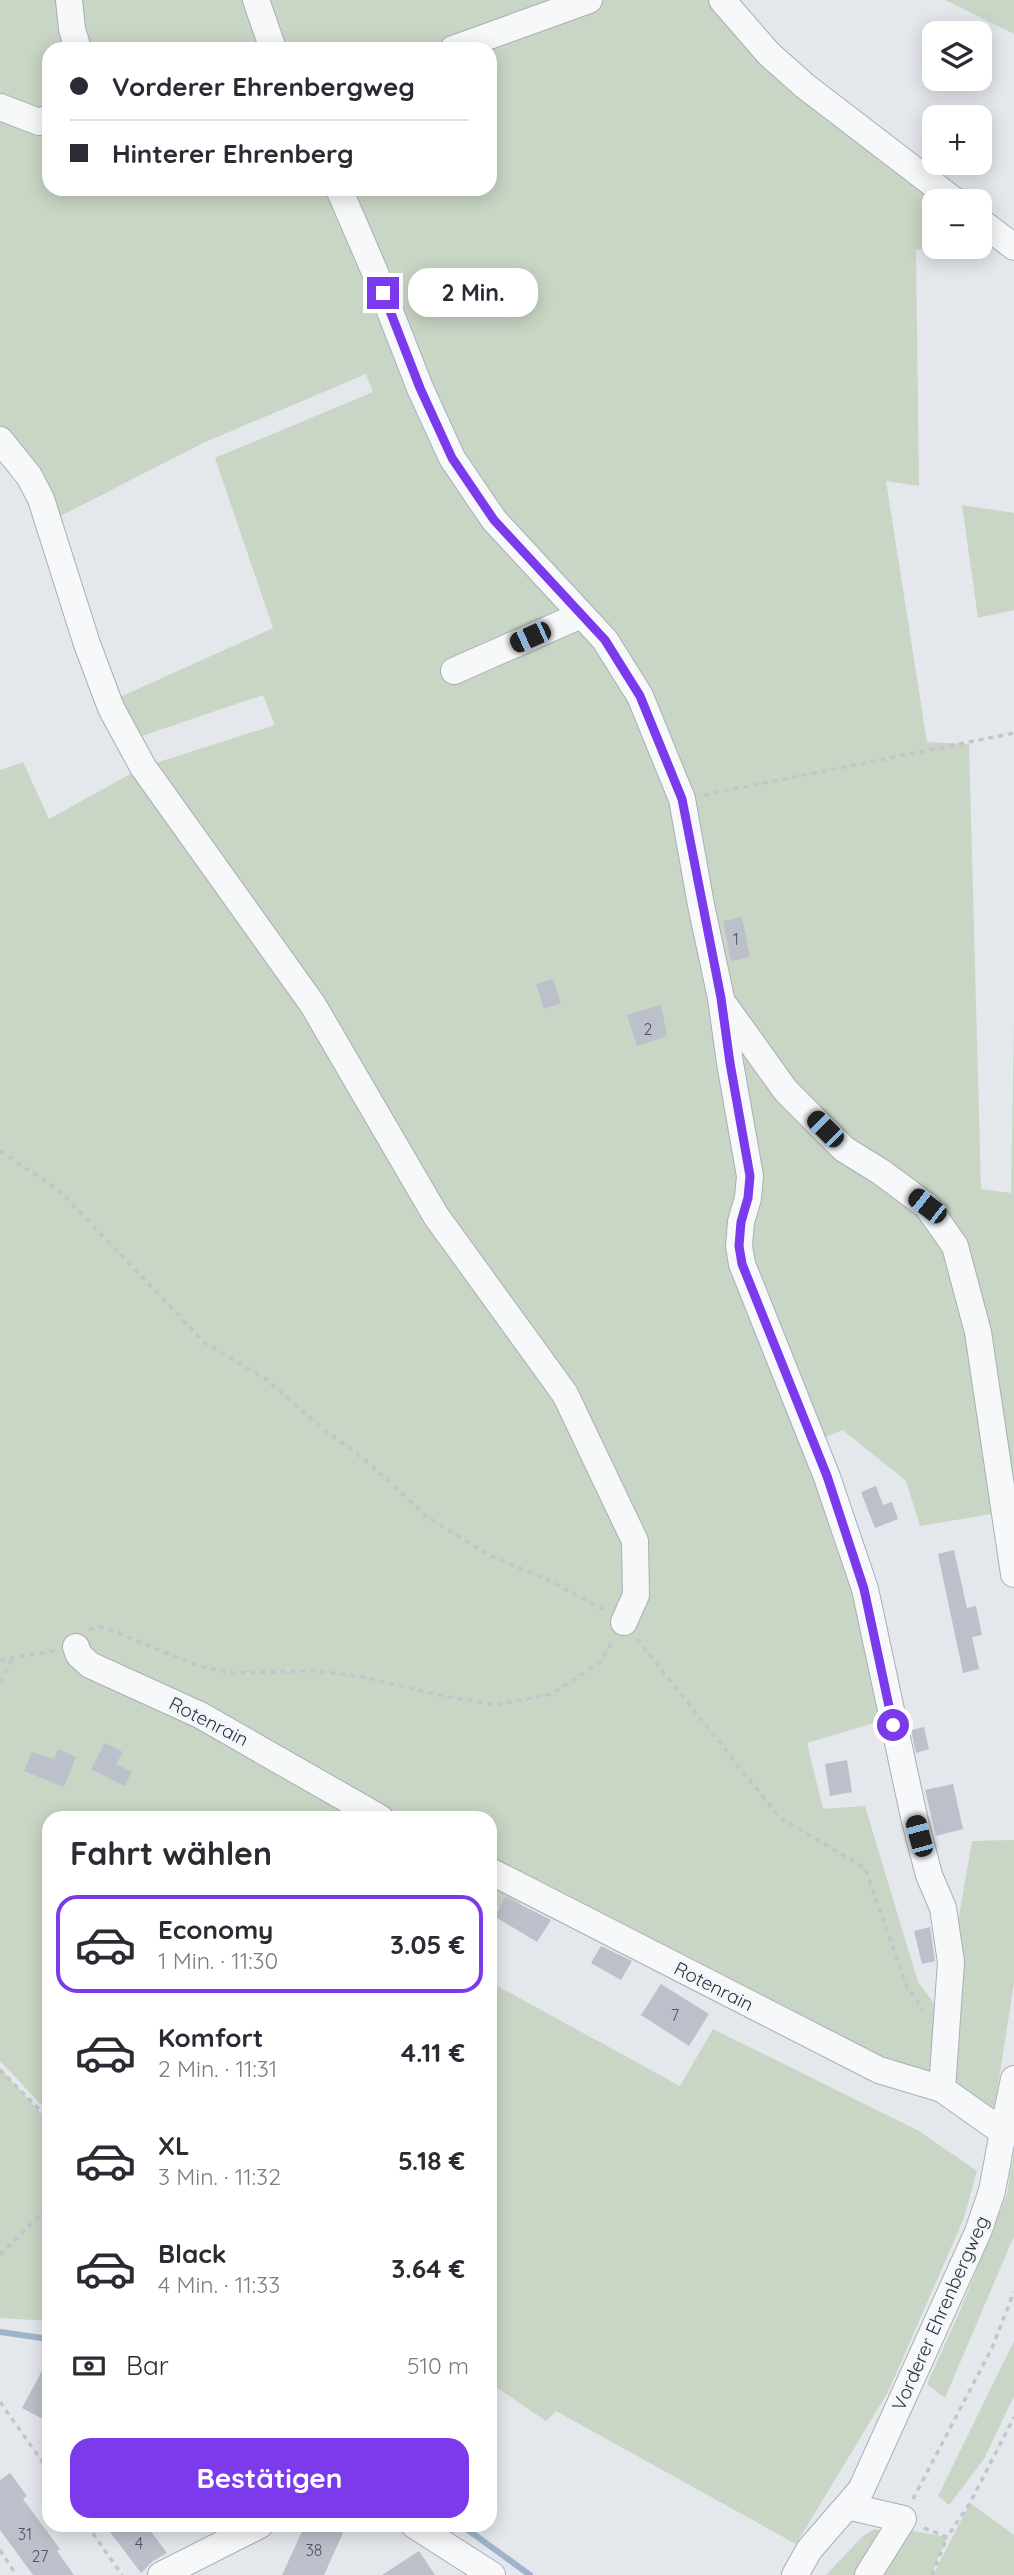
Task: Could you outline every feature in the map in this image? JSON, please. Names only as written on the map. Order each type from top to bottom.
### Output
[{"type":"street","points":[[69,0],[70,22],[76,42]]},
{"type":"street","points":[[256,0],[271,42]]},
{"type":"street","points":[[472,42],[589,0]]},
{"type":"street","points":[[722,0],[769,54],[805,86],[939,189]]},
{"type":"street","points":[[0,107],[42,121]]},
{"type":"street","points":[[342,196],[420,388],[452,458],[494,520],[605,640],[640,696],[682,799],[721,998],[750,1176],[740,1234],[742,1264],[827,1476],[864,1589],[914,1817],[929,1875],[943,1908],[951,1962],[942,2089],[1003,2132]]},
{"type":"street","points":[[992,230],[1014,247]]},
{"type":"street","points":[[0,440],[29,476],[41,499],[86,644],[111,708],[144,767],[313,1004],[436,1216],[565,1394],[635,1541],[636,1594],[624,1622]]},
{"type":"street","points":[[454,671],[581,615]]},
{"type":"street","points":[[721,998],[786,1091],[844,1149],[927,1206],[955,1246],[974,1312],[1009,1494],[1014,1574]]},
{"type":"street","name":"Rotenrain","points":[[76,1647],[90,1665],[200,1715],[368,1811]]},
{"type":"street","name":"Rotenrain","points":[[497,1875],[879,2070],[942,2089]]},
{"type":"street","name":"Vorderer Ehrenbergweg","points":[[795,2575],[809,2550],[862,2490],[978,2232],[992,2192],[1014,2079]]},
{"type":"street","points":[[847,2506],[903,2519],[868,2575]]},
{"type":"street","points":[[161,2575],[246,2532]]},
{"type":"street","points":[[425,2532],[492,2575]]},
{"type":"path","points":[[682,799],[1014,733]]},
{"type":"path","points":[[0,1151],[60,1191],[205,1343],[266,1379],[369,1464],[426,1517],[487,1554],[552,1581],[624,1622],[779,1817],[865,1868],[906,1985],[925,2012]]},
{"type":"path","points":[[0,1660],[76,1647],[80,1635],[89,1629],[104,1627],[198,1666],[233,1673],[314,1671],[359,1676],[443,1696],[497,1705],[552,1694],[600,1662],[624,1622]]},
{"type":"path","points":[[0,1682],[12,1659]]},
{"type":"path","points":[[0,2070],[42,2112]]},
{"type":"path","points":[[0,2255],[42,2213]]},
{"type":"path","points":[[947,2537],[903,2519],[992,2348],[1014,2292]]},
{"type":"path","points":[[0,2402],[42,2461]]},
{"type":"path","points":[[932,2575],[947,2537],[970,2503],[1014,2417]]},
{"type":"path","points":[[92,2532],[122,2575]]},
{"type":"path","points":[[0,2550],[16,2575]]},
{"type":"green space","points":[[0,0],[722,0],[922,190],[922,250],[916,250],[919,486],[886,481],[927,742],[969,744],[981,1189],[1011,1193],[1014,1019],[1014,1574],[997,1513],[920,1526],[906,1481],[843,1430],[815,1441],[865,1589],[891,1718],[807,1743],[823,1809],[865,1806],[918,1982],[943,2015],[942,2089],[546,1899],[497,1908],[497,1811],[42,1811],[42,2106],[0,2061],[0,770],[23,762],[49,819],[143,767],[275,725],[263,695],[139,737],[120,697],[273,628],[215,458],[373,392],[366,374],[203,443],[49,522],[0,440]]},
{"type":"green space","points":[[945,0],[1014,0],[1014,34]]},
{"type":"green space","points":[[962,505],[1014,513],[1014,610],[978,618]]},
{"type":"green space","points":[[1014,1840],[1014,1983],[994,2111],[951,2090],[951,1962],[972,1841]]},
{"type":"green space","points":[[497,1986],[680,2086],[713,2029],[919,2131],[977,2171],[964,2218],[888,2392],[796,2544],[556,2411],[546,2421],[497,2388]]},
{"type":"green space","points":[[0,2068],[42,2114],[42,2321],[0,2318]]},
{"type":"green space","points":[[1014,2152],[1014,2236],[945,2398],[927,2384],[1007,2194]]},
{"type":"green space","points":[[1014,2341],[1014,2396],[984,2459],[949,2505],[938,2496]]},
{"type":"green space","points":[[970,2503],[1014,2535],[1014,2575],[933,2575]]},
{"type":"green space","points":[[874,2529],[885,2531],[858,2575],[826,2575],[863,2536]]},
{"type":"green space","points":[[907,2530],[947,2537],[931,2575],[878,2575]]},
{"type":"building","points":[[742,917],[750,957],[731,961],[723,921]]},
{"type":"building","points":[[553,979],[561,1003],[544,1009],[536,984]]},
{"type":"building","points":[[661,1005],[667,1036],[637,1046],[627,1015]]},
{"type":"building","points":[[876,1486],[883,1505],[892,1502],[898,1519],[875,1528],[861,1492]]},
{"type":"building","points":[[954,1550],[967,1608],[976,1606],[982,1635],[972,1637],[979,1669],[963,1673],[938,1554]]},
{"type":"building","points":[[924,1727],[929,1749],[916,1753],[911,1730]]},
{"type":"building","points":[[105,1743],[123,1752],[116,1764],[132,1772],[124,1786],[91,1769]]},
{"type":"building","points":[[58,1749],[76,1757],[64,1787],[24,1771],[32,1752],[54,1759]]},
{"type":"building","points":[[847,1760],[852,1792],[830,1796],[825,1764]]},
{"type":"building","points":[[953,1784],[963,1829],[936,1836],[925,1790]]},
{"type":"building","points":[[506,1897],[551,1920],[537,1942],[497,1918],[497,1911]]},
{"type":"building","points":[[930,1927],[935,1961],[922,1964],[914,1931]]},
{"type":"building","points":[[601,1946],[632,1961],[621,1980],[591,1963]]},
{"type":"building","points":[[661,1984],[709,2014],[689,2046],[641,2015]]},
{"type":"building","points":[[42,2371],[42,2418],[22,2408]]},
{"type":"building","points":[[10,2473],[27,2496],[23,2499],[42,2525],[42,2532],[47,2532],[74,2575],[33,2575],[0,2530],[0,2480]]},
{"type":"building","points":[[110,2532],[151,2532],[167,2553],[153,2561],[141,2573]]},
{"type":"building","points":[[302,2532],[343,2533],[324,2575],[282,2575]]},
{"type":"building","points":[[419,2551],[435,2575],[382,2575]]},
{"type":"waterway","points":[[0,2332],[42,2338]]},
{"type":"waterway","points":[[471,2532],[530,2575]]},
{"type":"route","points":[[383,293],[420,388],[452,458],[494,520],[605,640],[620,662],[640,696],[682,799],[721,998],[750,1176],[748,1198],[741,1222],[739,1246],[742,1264],[827,1476],[864,1589],[893,1725]]}]
